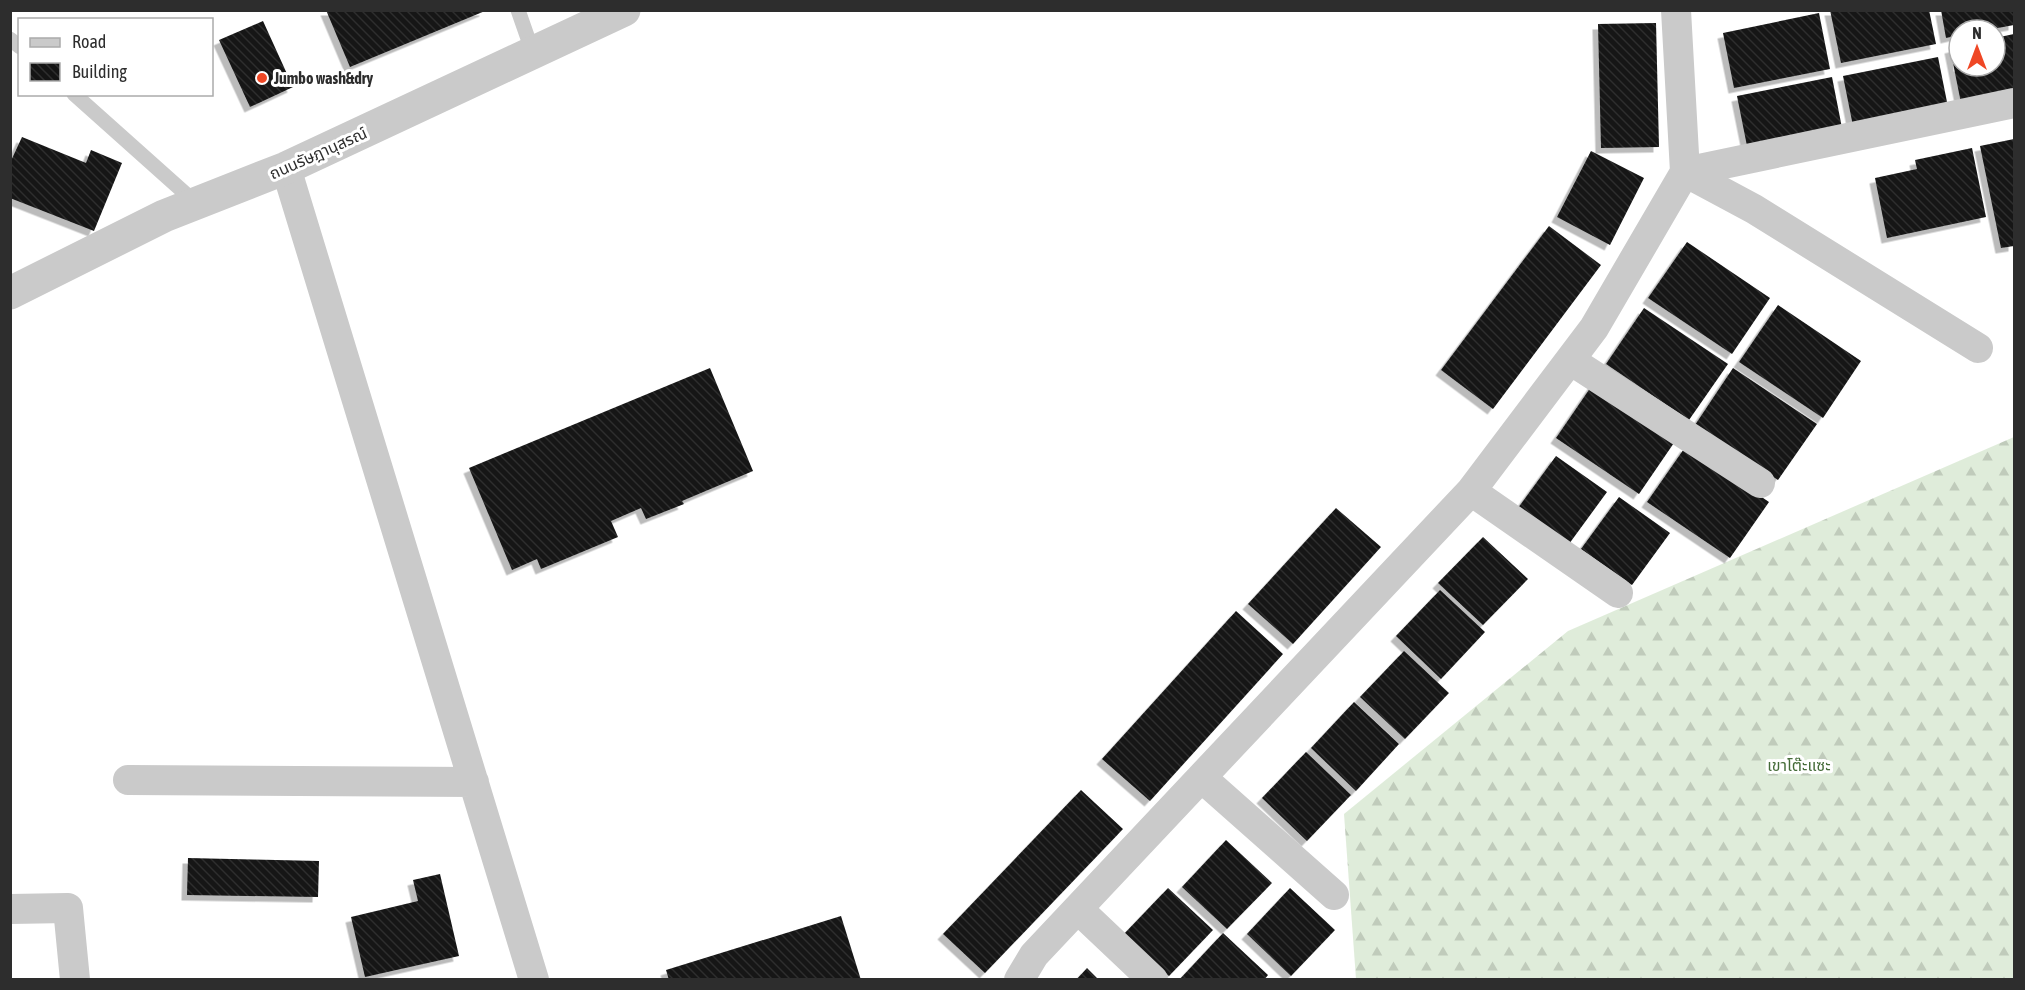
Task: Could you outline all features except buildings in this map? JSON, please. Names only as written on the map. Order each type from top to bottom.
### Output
[{"type":"street","name":"ถนนรัษฎานุสรณ์","points":[[10,293],[164,216],[286,168],[624,10]]},
{"type":"street","points":[[1019,980],[1034,955],[1471,491],[1594,328],[1685,172],[1676,10]]},
{"type":"street","points":[[1685,172],[2014,103]]},
{"type":"street","points":[[286,168],[534,980]]},
{"type":"street","points":[[1685,172],[1754,209],[1978,348]]},
{"type":"street","points":[[1570,360],[1760,483]]},
{"type":"street","points":[[1471,491],[1618,593]]},
{"type":"street","points":[[1202,778],[1334,895]]},
{"type":"street","points":[[128,780],[474,782]]},
{"type":"street","points":[[10,909],[68,908],[75,980]]},
{"type":"street","points":[[1078,909],[1153,980]]},
{"type":"lane","points":[[518,10],[533,53]]},
{"type":"lane","points":[[76,96],[196,202]]},
{"type":"green space","name":"เขาโต๊ะแซะ","points":[[2014,437],[2014,979],[1356,979],[1344,814],[1568,631]]},
{"type":"place","name":"Jumbo wash&dry","points":[[262,78]]}]
